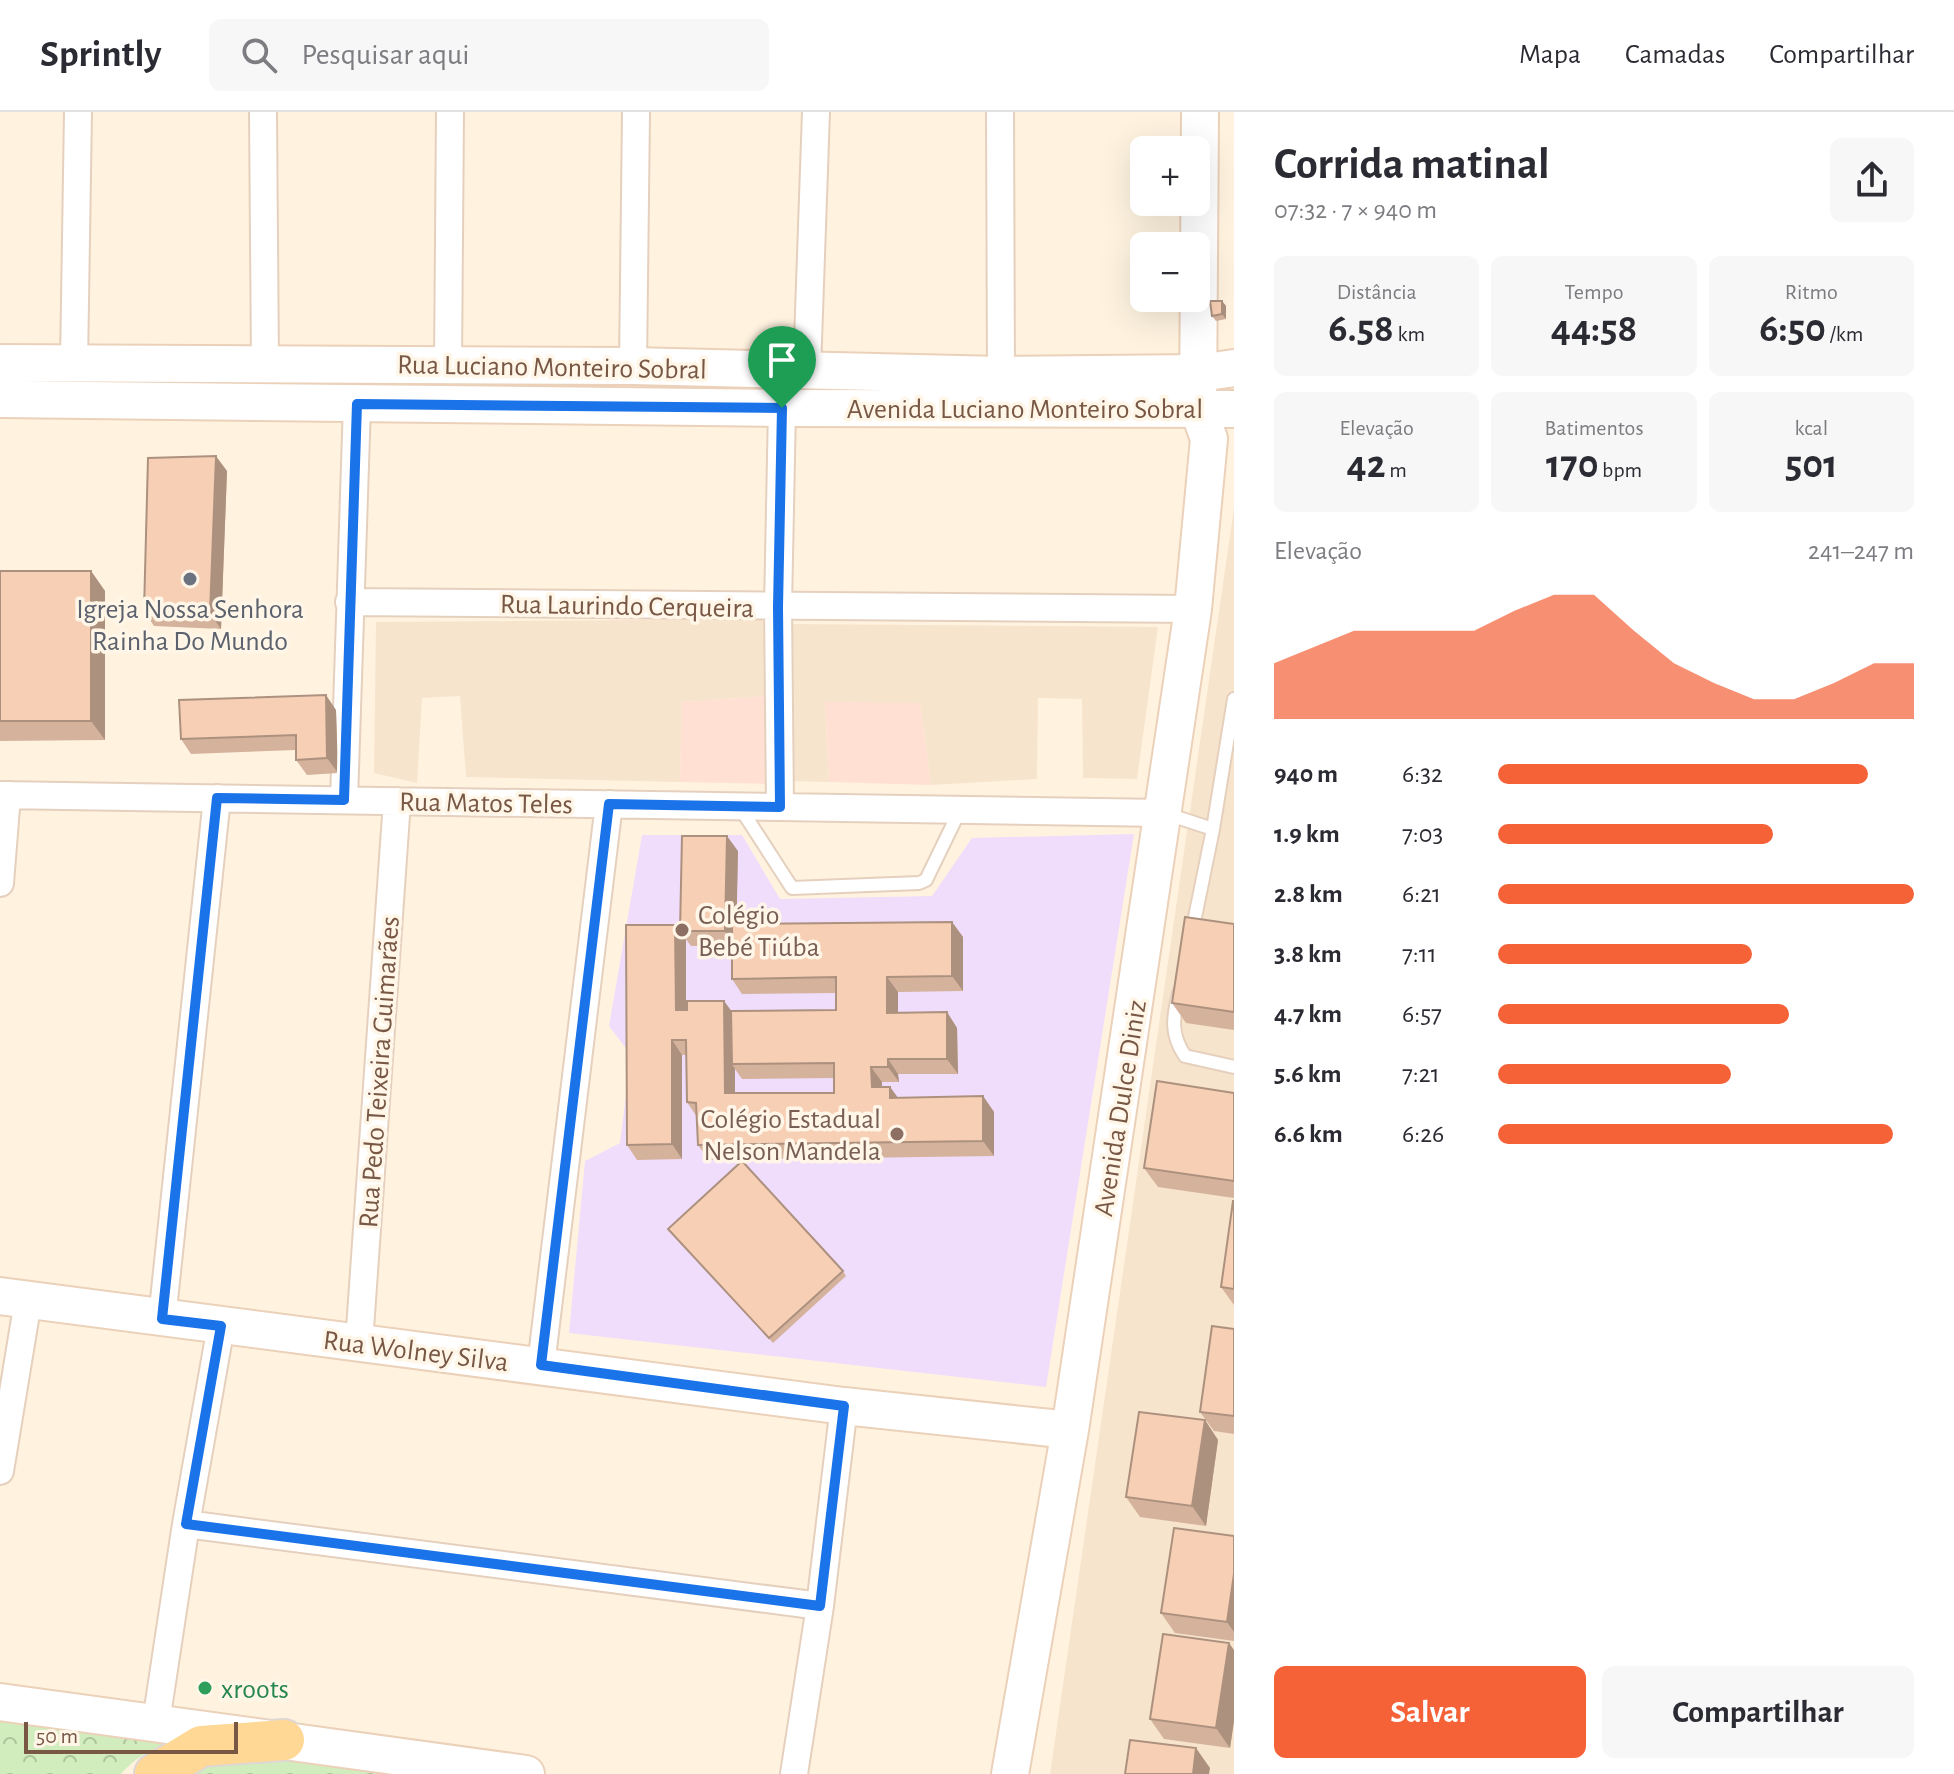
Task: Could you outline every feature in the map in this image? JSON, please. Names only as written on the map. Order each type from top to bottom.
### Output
[{"type":"main road","points":[[155,1774],[182,1754],[201,1746],[284,1740]]},
{"type":"street","points":[[74,364],[78,112]]},
{"type":"street","points":[[263,112],[265,365]]},
{"type":"street","points":[[448,364],[450,112]]},
{"type":"street","points":[[633,366],[636,112]]},
{"type":"street","points":[[807,370],[816,112]]},
{"type":"street","points":[[1000,112],[1001,375]]},
{"type":"street","name":"Avenida Dulce Diniz","points":[[1010,1774],[1070,1430],[1193,609],[1203,424],[1217,371],[1200,112]]},
{"type":"street","name":"Rua Luciano Monteiro Sobral","points":[[0,363],[633,366],[1001,375],[1217,371]]},
{"type":"street","name":"Avenida Luciano Monteiro Sobral","points":[[0,399],[782,408],[1203,424],[1234,410]]},
{"type":"street","points":[[344,800],[357,404]]},
{"type":"street","points":[[780,807],[778,607],[782,408]]},
{"type":"street","name":"Rua Laurindo Cerqueira","points":[[349,602],[1193,609]]},
{"type":"street","points":[[0,883],[4,795]]},
{"type":"street","name":"Rua Matos Teles","points":[[4,795],[1164,813]]},
{"type":"street","points":[[162,1319],[217,798]]},
{"type":"street","name":"Rua Pedo Teixeira Guimarães","points":[[359,1343],[397,801]]},
{"type":"street","points":[[541,1365],[609,804]]},
{"type":"street","points":[[0,1471],[14,1298]]},
{"type":"street","name":"Rua Wolney Silva","points":[[14,1298],[844,1406],[1070,1430]]},
{"type":"street","points":[[156,1722],[186,1524],[221,1326]]},
{"type":"street","points":[[794,1774],[820,1606],[844,1406]]},
{"type":"street","points":[[186,1524],[820,1606]]},
{"type":"street","points":[[0,1702],[526,1774]]},
{"type":"lane","points":[[1188,947],[1213,829],[1234,699]]},
{"type":"lane","points":[[739,806],[792,888],[919,883],[926,880],[960,810]]},
{"type":"lane","points":[[1164,813],[1213,829]]},
{"type":"lane","points":[[1182,977],[1172,1022],[1176,1042],[1185,1056],[1234,1067]]},
{"type":"shaded area","points":[[1234,508],[1234,1774],[1050,1774]]},
{"type":"shaded area","points":[[763,619],[766,696],[682,702],[680,782],[466,777],[460,696],[422,698],[417,783],[374,773],[376,622]]},
{"type":"shaded area","points":[[789,624],[1158,627],[1137,779],[1083,778],[1082,699],[1038,698],[1037,779],[931,785],[920,703],[825,703],[829,782],[791,781]]},
{"type":"shaded area","points":[[766,696],[770,784],[680,782],[682,702]]},
{"type":"shaded area","points":[[825,702],[920,703],[931,785],[829,782]]},
{"type":"shaded area","name":"Colégio Estadual Nelson Mandela","points":[[1134,834],[1046,1387],[569,1333],[585,1161],[620,1143],[631,1055],[609,1026],[642,835],[742,835],[780,899],[932,896],[972,838]]},
{"type":"green space","points":[[0,1710],[221,1739],[166,1745],[143,1755],[121,1774],[0,1774]]},
{"type":"green space","points":[[258,1750],[449,1774],[146,1774]]},
{"type":"building","points":[[1210,301],[1222,301],[1222,314],[1212,316]]},
{"type":"building","name":"Igreja Nossa Senhora Rainha Do Mundo","points":[[216,456],[210,613],[144,611],[148,458]]},
{"type":"building","points":[[0,571],[91,571],[91,721],[0,721]]},
{"type":"building","points":[[326,695],[327,758],[296,760],[296,735],[181,739],[179,700]]},
{"type":"building","points":[[682,836],[727,836],[725,931],[680,931]]},
{"type":"building","points":[[1185,917],[1234,924],[1234,1012],[1172,1003]]},
{"type":"building","points":[[952,922],[952,976],[887,977],[887,1013],[947,1012],[947,1059],[888,1059],[888,1067],[871,1067],[872,1087],[890,1087],[890,1098],[983,1096],[983,1141],[698,1145],[696,1103],[687,1102],[686,1040],[672,1040],[672,1144],[627,1145],[626,925],[675,925],[676,1010],[687,1010],[687,1001],[724,1001],[725,1093],[834,1093],[834,1063],[732,1064],[731,1011],[836,1010],[836,977],[732,979],[732,924]]},
{"type":"building","points":[[1157,1081],[1234,1093],[1234,1181],[1144,1168]]},
{"type":"building","points":[[742,1161],[843,1271],[769,1338],[668,1229]]},
{"type":"building","points":[[1234,1201],[1234,1289],[1221,1287]]},
{"type":"building","points":[[1212,1326],[1234,1329],[1234,1416],[1200,1412]]},
{"type":"building","points":[[1139,1412],[1205,1420],[1192,1506],[1126,1497]]},
{"type":"building","points":[[1174,1528],[1234,1536],[1234,1574],[1227,1622],[1161,1613]]},
{"type":"building","points":[[1163,1634],[1229,1643],[1216,1728],[1150,1719]]},
{"type":"building","points":[[1130,1740],[1196,1748],[1193,1774],[1125,1774]]},
{"type":"place","name":"Igreja Nossa Senhora Rainha Do Mundo","points":[[190,579]]},
{"type":"place","name":"Colégio Bebé Tiúba","points":[[682,930]]},
{"type":"place","name":"Colégio Estadual Nelson Mandela","points":[[897,1134]]},
{"type":"place","name":"xroots","points":[[205,1688]]},
{"type":"route","points":[[357,404],[782,408],[778,607],[780,807],[609,804],[541,1365],[844,1406],[820,1606],[186,1524],[221,1326],[162,1319],[217,798],[344,800],[357,404]]}]
